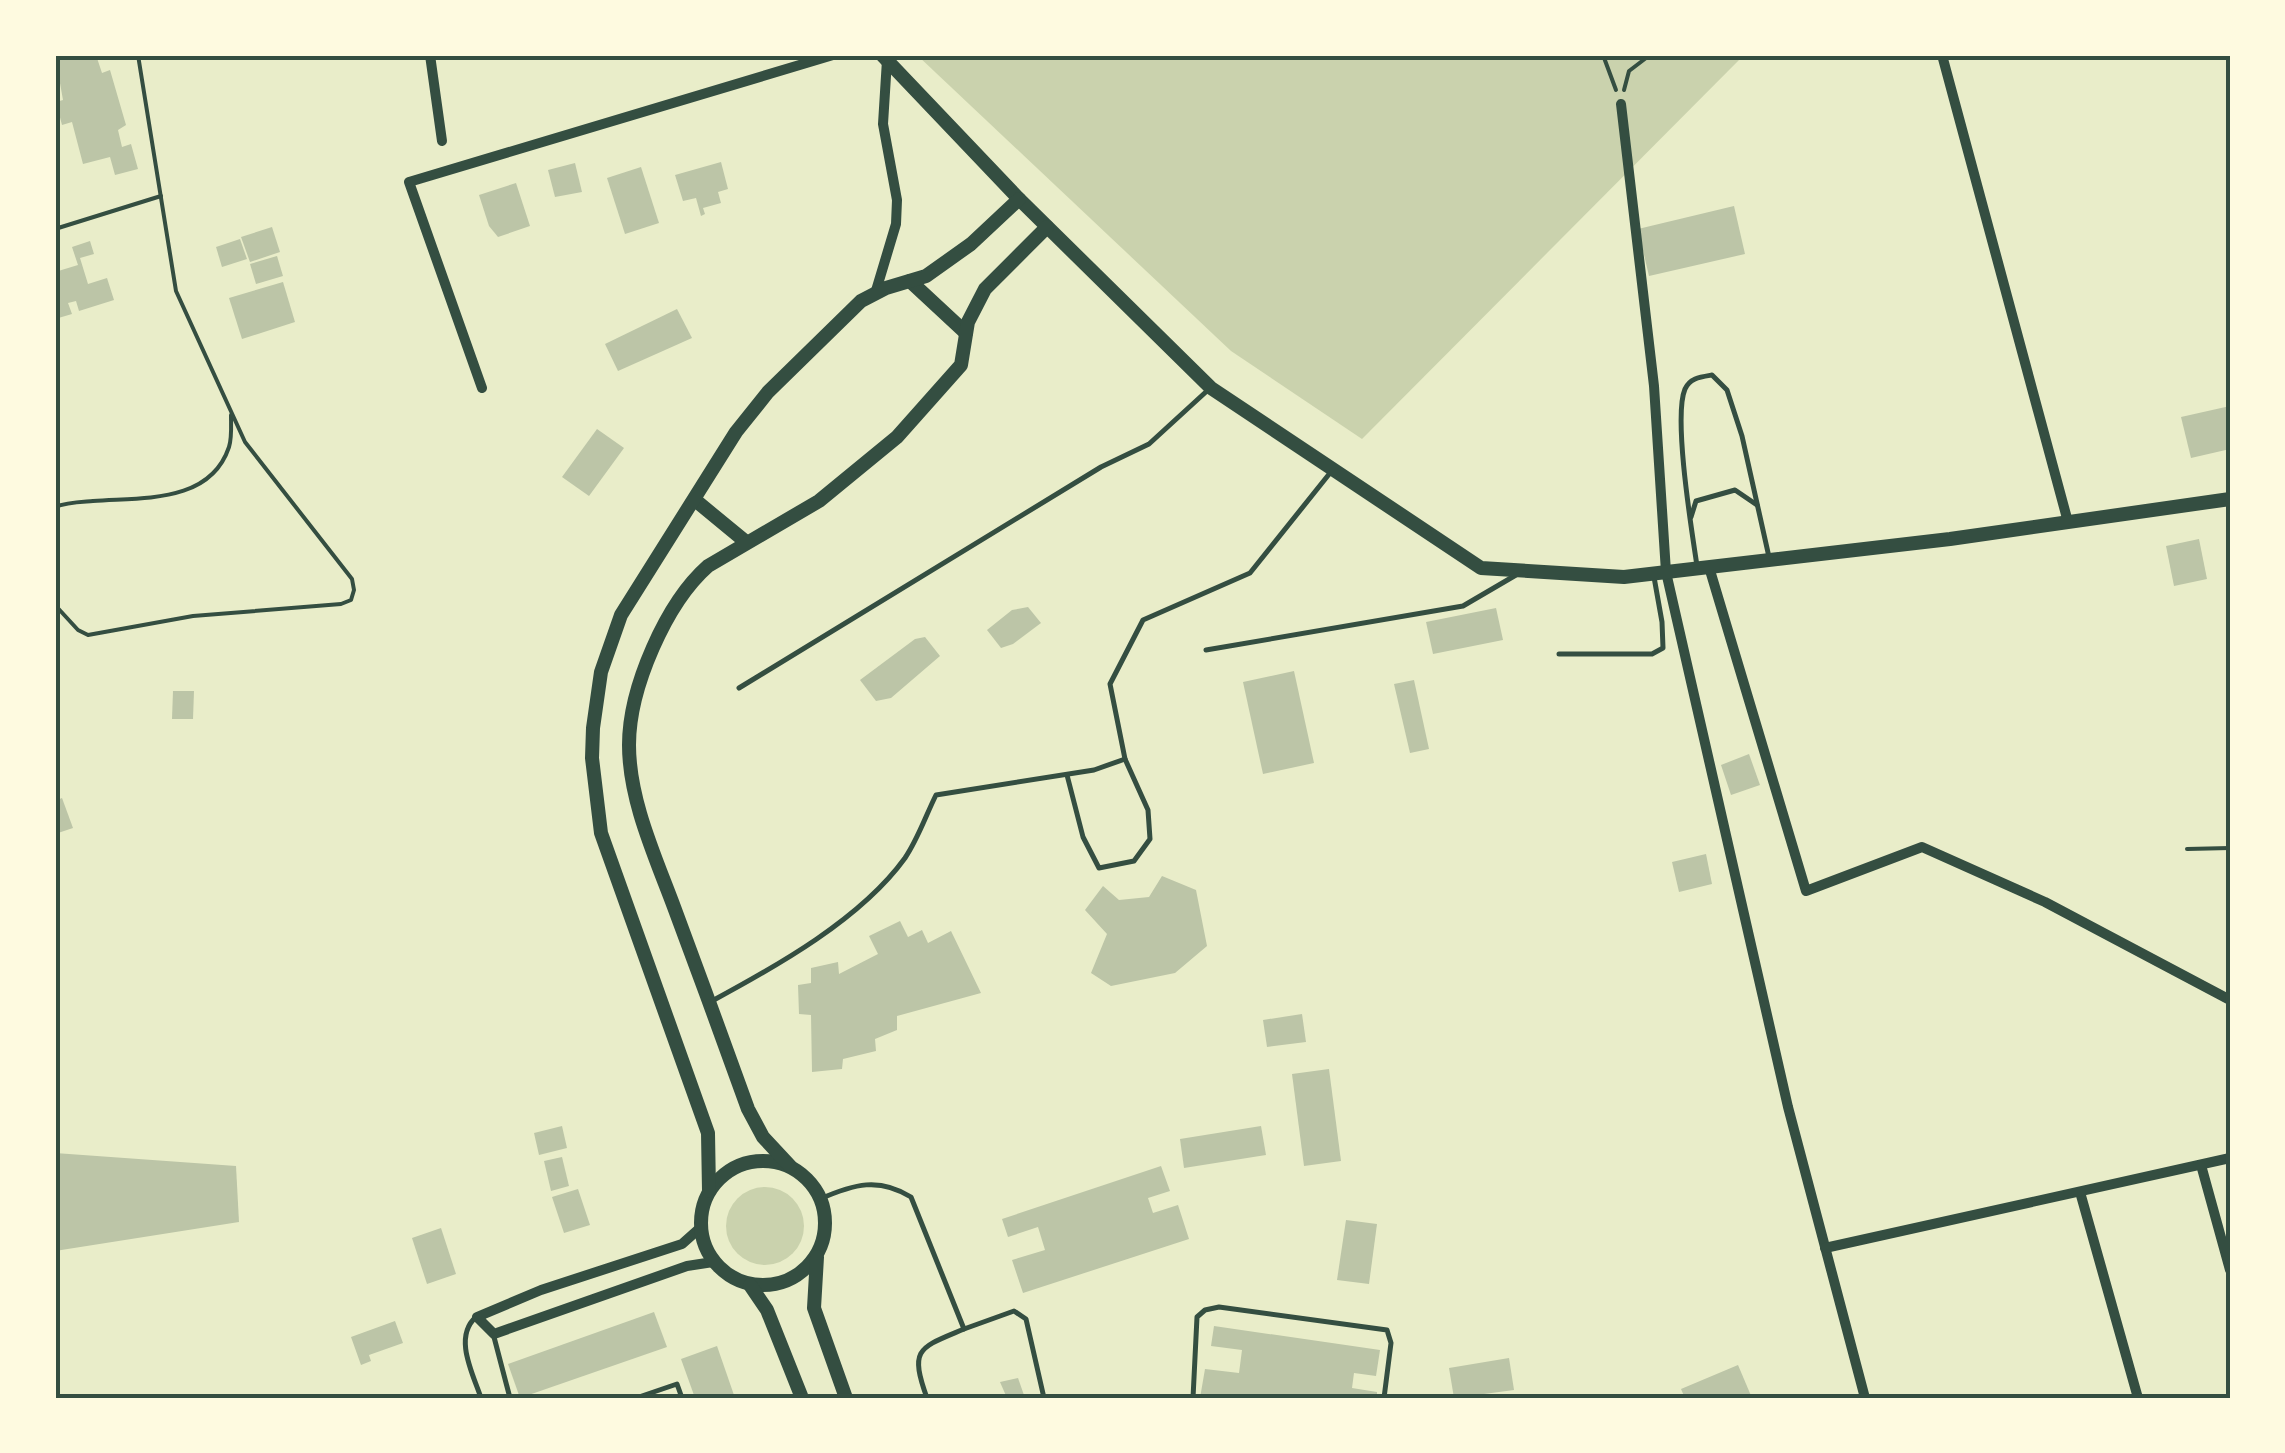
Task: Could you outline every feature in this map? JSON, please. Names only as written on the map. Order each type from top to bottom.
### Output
[{"type":"street","points":[[430,55],[442,140]]},
{"type":"street","points":[[482,388],[409,182],[833,55]]},
{"type":"street","points":[[1942,55],[2068,522]]},
{"type":"street","points":[[885,58],[1019,199],[1210,388],[1481,568],[1624,577],[2230,499]]},
{"type":"street","points":[[875,294],[897,212],[883,124],[885,58]]},
{"type":"street","points":[[1621,104],[1654,386],[1660,573],[1784,1088],[1865,1398]]},
{"type":"street","points":[[709,1191],[708,1132],[601,833],[592,758],[601,672],[620,615],[736,432],[768,392],[861,300],[926,276],[971,244],[1019,199]]},
{"type":"street","points":[[846,1398],[814,1308],[816,1257],[826,1232],[820,1198],[811,1182],[763,1137],[748,1109],[642,820],[629,747],[632,714],[642,679],[677,601],[708,566],[819,501],[897,437],[961,365],[968,322],[985,289],[1047,227]]},
{"type":"street","points":[[910,281],[966,333]]},
{"type":"street","points":[[695,500],[746,542]]},
{"type":"street","points":[[1703,568],[1806,891],[1922,847],[2045,902],[2230,1000]]},
{"type":"street","points":[[1825,1248],[2230,1158]]},
{"type":"street","points":[[790,1166],[760,1160],[730,1169],[709,1191],[700,1213],[704,1248],[728,1276],[750,1285],[776,1285],[798,1275],[816,1257]]},
{"type":"street","points":[[2201,1165],[2230,1270]]},
{"type":"street","points":[[2080,1192],[2138,1398]]},
{"type":"street","points":[[700,1228],[682,1244],[526,1296],[476,1317],[494,1334],[688,1266],[713,1262]]},
{"type":"street","points":[[750,1285],[768,1310],[802,1398]]},
{"type":"lane","points":[[1703,568],[1690,520],[1682,402],[1686,386],[1697,377],[1712,375],[1727,390],[1770,560]]},
{"type":"lane","points":[[738,688],[1101,467],[1149,444],[1210,388]]},
{"type":"lane","points":[[1066,775],[1083,837],[1099,868],[1134,861],[1150,839],[1148,810],[1125,759],[1110,684],[1143,620],[1250,572],[1332,471]]},
{"type":"lane","points":[[1690,520],[1696,501],[1716,493],[1735,490],[1759,507]]},
{"type":"lane","points":[[1206,650],[1462,606],[1490,593],[1522,570]]},
{"type":"lane","points":[[1559,654],[1652,654],[1663,648],[1660,573]]},
{"type":"lane","points":[[709,1002],[762,974],[856,909],[905,857],[936,795],[1094,770],[1125,759]]},
{"type":"lane","points":[[820,1198],[850,1186],[891,1184],[911,1197],[964,1328]]},
{"type":"lane","points":[[1193,1398],[1196,1317],[1204,1310],[1219,1307],[1387,1330],[1391,1343],[1384,1398]]},
{"type":"lane","points":[[926,1398],[917,1372],[917,1358],[924,1346],[1014,1311],[1026,1319],[1044,1398]]},
{"type":"lane","points":[[476,1317],[470,1323],[466,1343],[481,1398]]},
{"type":"lane","points":[[494,1334],[510,1398]]},
{"type":"lane","points":[[636,1398],[677,1384],[682,1398]]},
{"type":"path","points":[[55,605],[78,630],[100,635],[193,616],[341,604],[351,600],[354,590],[352,579],[246,442],[176,291],[138,55]]},
{"type":"path","points":[[1603,55],[1621,104]]},
{"type":"path","points":[[1621,104],[1629,71],[1650,55]]},
{"type":"path","points":[[55,230],[160,196]]},
{"type":"path","points":[[55,508],[183,494],[217,468],[230,446],[231,411]]},
{"type":"path","points":[[2188,849],[2230,848]]},
{"type":"green space","points":[[917,55],[1744,55],[1362,439],[1231,351]]},
{"type":"green space","points":[[757,1187],[773,1187],[798,1204],[804,1226],[798,1248],[787,1259],[773,1265],[757,1265],[732,1248],[726,1234],[726,1218],[743,1193]]},
{"type":"building","points":[[55,55],[96,55],[102,73],[110,70],[126,125],[118,130],[122,147],[131,144],[138,169],[115,175],[110,157],[83,164],[72,122],[62,125],[56,102],[63,100]]},
{"type":"building","points":[[721,162],[728,189],[718,192],[721,203],[703,208],[705,214],[701,216],[696,198],[683,201],[675,175]]},
{"type":"building","points":[[575,163],[582,192],[555,197],[548,170]]},
{"type":"building","points":[[641,167],[659,223],[625,234],[607,178]]},
{"type":"building","points":[[516,183],[530,226],[498,237],[489,226],[479,195]]},
{"type":"building","points":[[1734,206],[1745,254],[1649,276],[1638,229]]},
{"type":"building","points":[[272,227],[280,252],[250,262],[241,237]]},
{"type":"building","points":[[240,239],[247,259],[222,267],[216,247]]},
{"type":"building","points":[[90,241],[94,254],[80,258],[88,284],[107,278],[114,300],[79,311],[76,301],[68,303],[72,314],[55,319],[55,272],[78,265],[72,247]]},
{"type":"building","points":[[277,256],[283,276],[256,284],[250,264]]},
{"type":"building","points":[[283,282],[295,322],[242,339],[229,298]]},
{"type":"building","points":[[677,309],[692,338],[618,371],[605,344]]},
{"type":"building","points":[[2230,406],[2230,449],[2191,458],[2181,417]]},
{"type":"building","points":[[597,429],[624,448],[589,496],[562,477]]},
{"type":"building","points":[[2199,539],[2207,579],[2174,586],[2166,546]]},
{"type":"building","points":[[1028,607],[1041,623],[1001,648],[987,630],[1012,610]]},
{"type":"building","points":[[1496,608],[1503,640],[1433,654],[1426,622]]},
{"type":"building","points":[[925,637],[940,656],[891,698],[876,701],[860,680],[915,639]]},
{"type":"building","points":[[1294,671],[1314,763],[1263,774],[1243,682]]},
{"type":"building","points":[[1414,680],[1429,749],[1410,753],[1394,684]]},
{"type":"building","points":[[173,691],[194,691],[193,719],[172,719]]},
{"type":"building","points":[[1749,754],[1760,785],[1731,795],[1721,765]]},
{"type":"building","points":[[62,798],[73,828],[55,834],[55,801]]},
{"type":"building","points":[[1706,854],[1712,884],[1679,892],[1672,862]]},
{"type":"building","points":[[1162,876],[1196,890],[1207,946],[1175,973],[1111,986],[1091,973],[1107,934],[1085,910],[1103,886],[1119,900],[1149,897]]},
{"type":"building","points":[[900,921],[908,937],[922,930],[928,943],[951,931],[981,993],[897,1016],[897,1030],[875,1039],[876,1051],[843,1059],[842,1069],[812,1072],[811,1015],[799,1014],[798,985],[811,983],[811,968],[838,962],[839,974],[878,954],[869,936]]},
{"type":"building","points":[[1302,1014],[1306,1042],[1267,1047],[1263,1020]]},
{"type":"building","points":[[1329,1069],[1341,1161],[1304,1166],[1292,1074]]},
{"type":"building","points":[[562,1126],[567,1148],[539,1155],[534,1133]]},
{"type":"building","points":[[1261,1126],[1266,1155],[1184,1168],[1180,1139]]},
{"type":"building","points":[[55,1153],[236,1166],[239,1222],[55,1251]]},
{"type":"building","points":[[562,1157],[569,1186],[551,1191],[544,1161]]},
{"type":"building","points":[[1161,1166],[1170,1191],[1148,1198],[1153,1213],[1178,1205],[1189,1239],[1023,1293],[1012,1260],[1045,1250],[1038,1227],[1008,1237],[1002,1219]]},
{"type":"building","points":[[578,1189],[590,1225],[564,1233],[552,1197]]},
{"type":"building","points":[[1346,1220],[1377,1224],[1369,1284],[1337,1280]]},
{"type":"building","points":[[441,1228],[456,1274],[427,1284],[412,1238]]},
{"type":"building","points":[[654,1312],[667,1347],[520,1398],[508,1364]]},
{"type":"building","points":[[395,1321],[403,1343],[369,1355],[371,1361],[361,1365],[351,1337]]},
{"type":"building","points":[[1214,1326],[1380,1350],[1376,1376],[1354,1373],[1352,1388],[1377,1392],[1377,1398],[1200,1398],[1205,1369],[1239,1373],[1242,1350],[1211,1346]]},
{"type":"building","points":[[717,1346],[735,1398],[695,1398],[681,1359]]},
{"type":"building","points":[[1509,1358],[1514,1390],[1454,1398],[1449,1368]]},
{"type":"building","points":[[1738,1365],[1752,1398],[1685,1398],[1681,1389]]},
{"type":"building","points":[[1018,1378],[1025,1398],[1007,1398],[1000,1382]]}]
